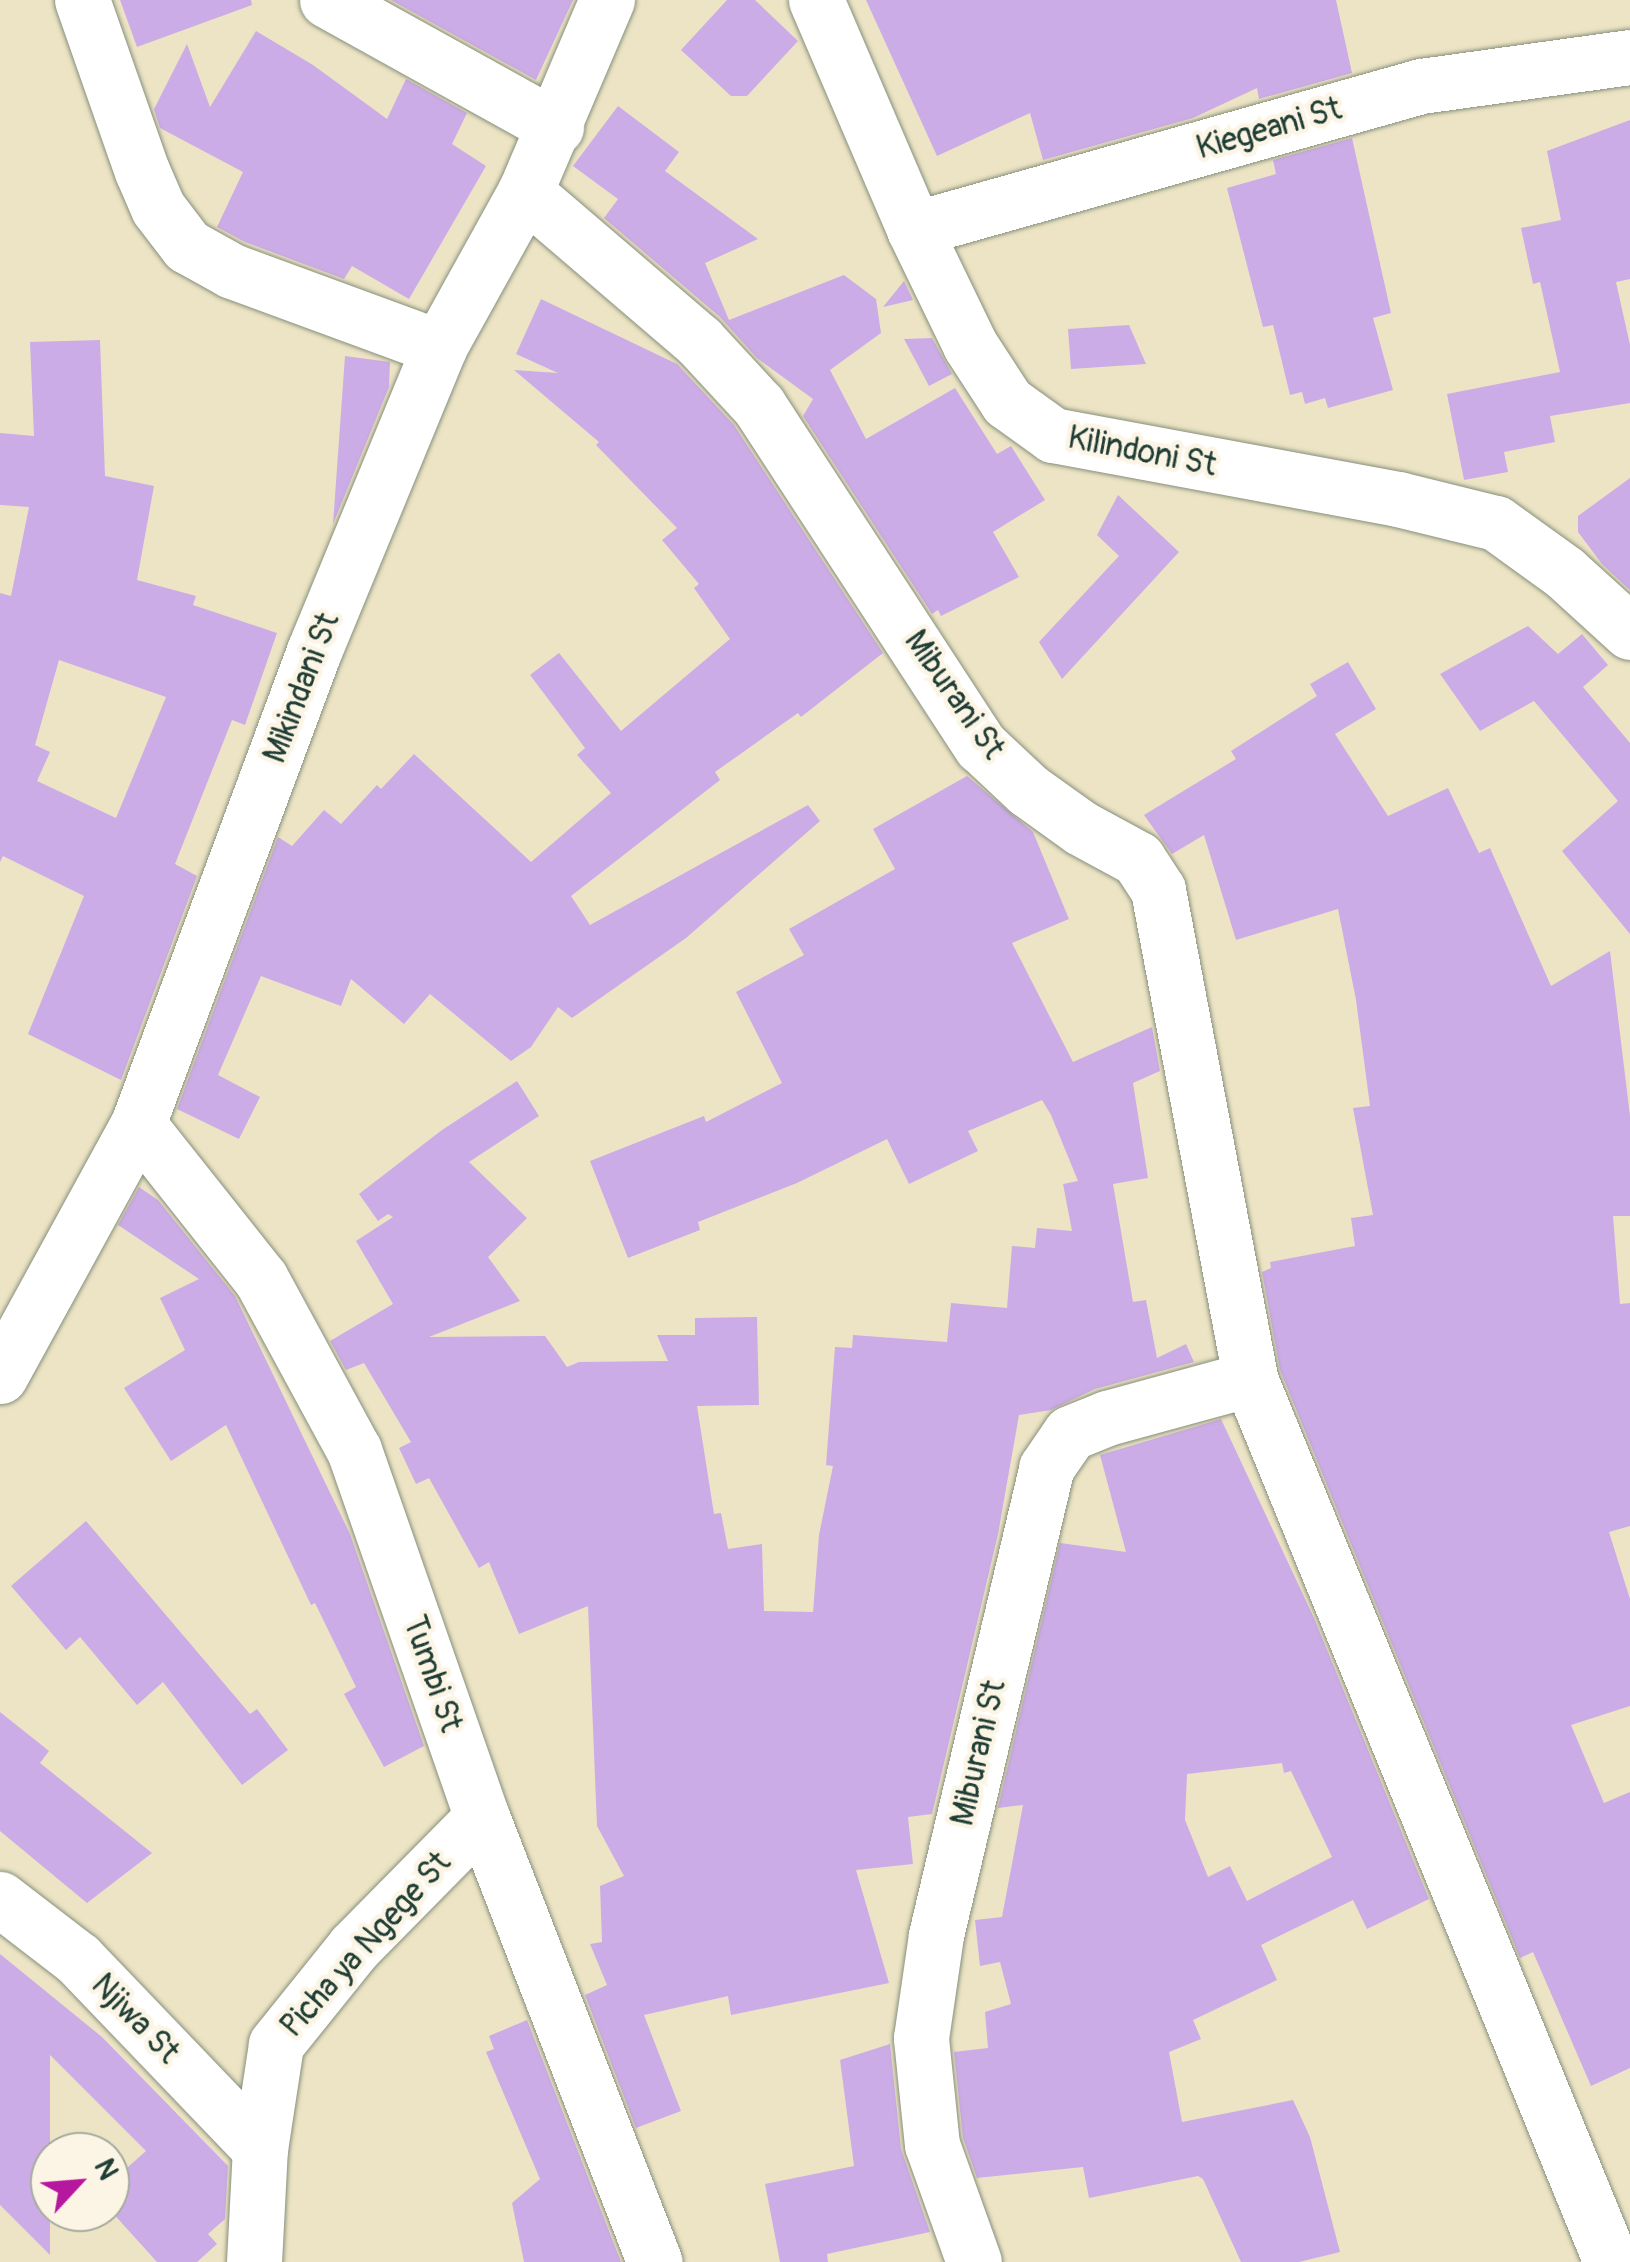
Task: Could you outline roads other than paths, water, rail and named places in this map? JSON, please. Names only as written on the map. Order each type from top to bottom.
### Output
[{"type":"street","points":[[82,0],[142,171],[158,208],[187,246],[232,271],[440,347]]},
{"type":"street","points":[[327,0],[556,127]]},
{"type":"street","name":"Mikindani St","points":[[0,1376],[138,1124],[314,651],[440,347],[525,192],[608,0]]},
{"type":"street","name":"Kilindoni St","points":[[816,0],[914,229],[970,345],[1007,402],[1053,435],[1496,522],[1564,572],[1630,632]]},
{"type":"street","name":"Kiegeani St","points":[[914,229],[1422,86],[1630,56]]},
{"type":"street","name":"Miburani St","points":[[525,192],[699,341],[759,406],[981,746],[1042,800],[1138,859],[1158,890],[1250,1379],[1611,2262]]},
{"type":"street","name":"Tumbi St","points":[[138,1124],[261,1279],[354,1450],[482,1817],[655,2262]]},
{"type":"street","name":"Miburani St","points":[[974,2262],[932,2145],[921,2038],[936,1935],[1046,1468],[1070,1433],[1107,1418],[1250,1379]]},
{"type":"street","name":"Picha ya Ngege St","points":[[254,2262],[260,2150],[276,2044],[354,1948],[482,1817]]},
{"type":"street","name":"Njiwa St","points":[[0,1898],[78,1959],[260,2150]]}]
